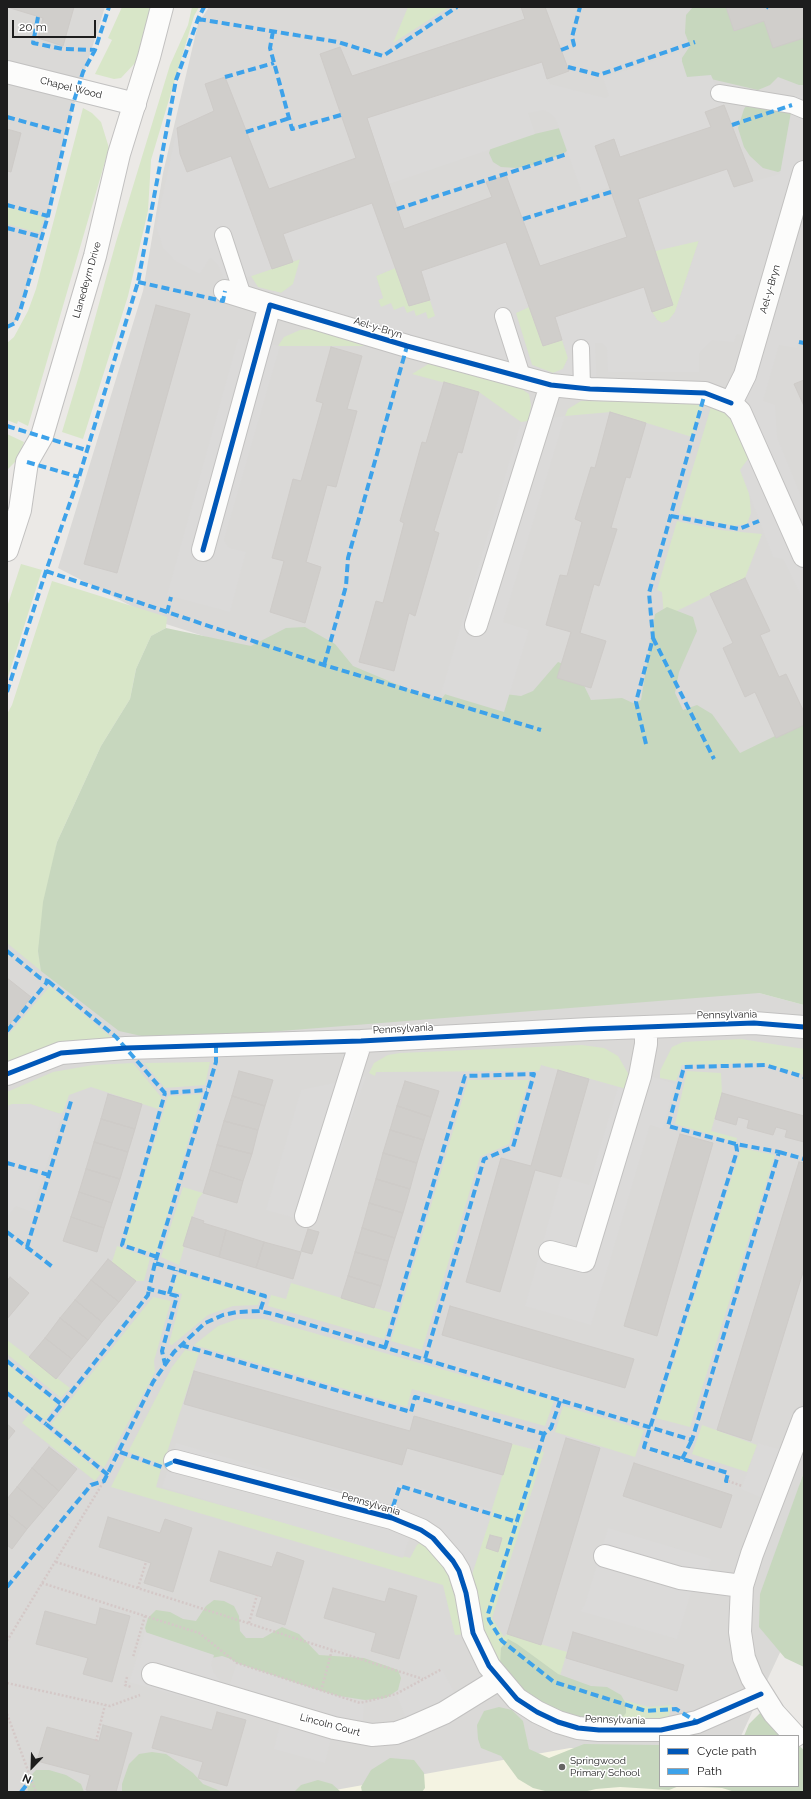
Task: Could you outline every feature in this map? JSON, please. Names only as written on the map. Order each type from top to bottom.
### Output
[{"type":"street","name":"Llanedeyrn Drive","points":[[7,550],[13,508],[28,462],[42,436],[95,256],[120,154],[162,7]]},
{"type":"street","name":"Chapel Wood","points":[[7,72],[135,104]]},
{"type":"street","name":"Ael-y-Bryn","points":[[731,404],[744,376],[804,172]]},
{"type":"street","name":"Ael-y-Bryn","points":[[234,294],[407,346],[551,385],[582,388],[705,393],[731,404],[740,412],[804,556]]},
{"type":"street","points":[[203,550],[270,305]]},
{"type":"street","points":[[476,625],[551,385]]},
{"type":"street","name":"Pennsylvania","points":[[7,1074],[61,1053],[126,1048],[361,1041],[754,1023],[804,1027]]},
{"type":"street","points":[[550,1252],[584,1261],[640,1076],[646,1044],[646,1027]]},
{"type":"street","points":[[306,1216],[361,1041]]},
{"type":"street","points":[[794,1735],[774,1713],[761,1694],[744,1658],[740,1632],[742,1586],[804,1418]]},
{"type":"street","name":"Pennsylvania","points":[[175,1461],[392,1518],[421,1530],[444,1548],[459,1572],[465,1589],[473,1633],[489,1666],[517,1699],[537,1712],[578,1728],[642,1731],[679,1727],[697,1722],[761,1694]]},
{"type":"street","points":[[605,1556],[680,1578],[742,1586]]},
{"type":"street","name":"Lincoln Court","points":[[151,1683],[334,1728],[372,1735],[396,1733],[410,1728],[444,1713],[499,1679]]},
{"type":"lane","points":[[719,93],[792,105],[804,110]]},
{"type":"lane","points":[[223,235],[234,294]]},
{"type":"lane","points":[[503,316],[522,376]]},
{"type":"lane","points":[[581,348],[582,388]]},
{"type":"path","points":[[7,1641],[104,1481]]},
{"type":"path","points":[[728,1482],[742,1486]]},
{"type":"path","points":[[56,1562],[423,1679]]},
{"type":"path","points":[[138,1588],[146,1562]]},
{"type":"path","points":[[42,1583],[199,1633],[237,1663],[351,1701],[364,1702],[396,1694],[442,1669]]},
{"type":"path","points":[[250,1623],[257,1595]]},
{"type":"path","points":[[131,1662],[145,1616]]},
{"type":"path","points":[[321,1691],[332,1650]]},
{"type":"path","points":[[129,1670],[125,1685],[151,1683]]},
{"type":"path","points":[[7,1683],[110,1706],[151,1683]]},
{"type":"path","points":[[96,1741],[105,1705]]},
{"type":"path","points":[[7,1714],[36,1792]]},
{"type":"shaded area","points":[[7,7],[105,7],[65,133],[48,216],[21,308],[15,323],[7,327]]},
{"type":"shaded area","points":[[209,7],[804,7],[804,735],[716,768],[510,734],[166,624],[58,568],[143,291],[163,173],[198,24]]},
{"type":"shaded area","points":[[693,7],[726,7],[734,31],[764,21],[804,38],[804,85],[799,85],[778,77],[770,85],[758,90],[711,79],[687,78],[682,70],[682,58],[690,46],[685,33],[686,15]]},
{"type":"shaded area","points":[[679,52],[687,77],[711,75],[724,105],[706,112],[711,127],[620,157],[614,140],[610,187],[583,196],[556,120],[550,113],[543,110],[528,113],[535,134],[389,184],[367,118],[542,62],[550,84],[605,98],[609,96],[603,78]]},
{"type":"shaded area","points":[[755,93],[791,107],[791,166],[778,172],[763,168],[750,156],[744,147],[738,128],[744,109]]},
{"type":"shaded area","points":[[794,95],[804,96],[804,324],[797,348],[779,345],[763,401],[775,405],[777,437],[804,503],[804,602],[783,559],[773,557],[740,470],[755,449],[740,412],[755,339],[737,334],[734,342],[712,340],[699,354],[699,372],[608,372],[607,348],[601,343],[595,343],[597,389],[270,305],[274,291],[281,293],[293,284],[300,259],[292,261],[283,234],[372,203],[395,268],[376,276],[383,298],[378,300],[381,307],[391,303],[394,310],[404,306],[407,313],[414,310],[416,316],[426,312],[428,319],[435,316],[421,271],[506,242],[529,307],[516,313],[532,365],[553,373],[563,369],[568,358],[555,317],[644,287],[652,312],[657,320],[662,323],[669,320],[675,312],[699,241],[655,251],[638,199],[727,169],[734,187],[780,174]]},
{"type":"shaded area","points":[[177,128],[180,154],[187,172],[231,156],[272,269],[225,282],[218,265],[210,258],[200,274],[174,260],[163,248],[156,226]]},
{"type":"shaded area","points":[[560,128],[571,142],[566,152],[539,164],[516,168],[501,167],[493,162],[489,153],[492,144]]},
{"type":"shaded area","points":[[238,339],[280,346],[224,540],[229,548],[246,552],[230,612],[167,595]]},
{"type":"shaded area","points":[[565,416],[503,622],[529,630],[504,712],[441,693],[521,422]]},
{"type":"shaded area","points":[[667,607],[693,617],[697,631],[679,672],[675,693],[683,710],[697,705],[712,714],[740,753],[804,722],[804,1005],[759,993],[230,1035],[146,1037],[119,1031],[41,971],[38,951],[43,902],[57,842],[101,746],[130,699],[136,669],[151,636],[166,628],[251,646],[286,628],[305,627],[335,644],[353,666],[439,702],[459,677],[505,694],[521,696],[533,691],[558,662],[576,669],[591,700],[622,698],[633,703],[641,700],[655,614]]},
{"type":"shaded area","points":[[7,931],[759,993],[804,1005],[804,1472],[800,1483],[784,1644],[741,1735],[659,1735],[659,1760],[387,1792],[7,1792]]},
{"type":"shaded area","points":[[641,1073],[675,1084],[663,1129],[650,1125],[591,1325],[525,1306],[561,1177],[589,1185],[618,1087],[635,1093]]},
{"type":"shaded area","points":[[366,1076],[316,1224],[266,1210],[301,1090]]},
{"type":"shaded area","points":[[12,1104],[30,1104],[59,1114],[63,1112],[32,1212],[16,1206],[7,1218],[7,1106]]},
{"type":"shaded area","points":[[176,1443],[390,1504],[397,1481],[493,1510],[466,1593],[413,1527],[403,1558],[162,1487]]},
{"type":"shaded area","points":[[758,1443],[791,1453],[772,1502],[741,1489]]},
{"type":"shaded area","points":[[804,1472],[804,1667],[785,1658],[759,1627],[760,1594]]},
{"type":"shaded area","points":[[608,1528],[711,1559],[705,1581],[695,1580],[677,1639],[580,1611],[585,1604]]},
{"type":"shaded area","points":[[214,1600],[224,1601],[234,1606],[239,1616],[240,1631],[246,1638],[263,1638],[282,1627],[299,1634],[319,1655],[364,1658],[398,1670],[401,1678],[398,1690],[386,1698],[365,1700],[339,1696],[246,1669],[231,1659],[222,1656],[211,1658],[148,1638],[145,1628],[148,1618],[156,1610],[170,1612],[183,1619],[196,1621],[206,1606]]},
{"type":"shaded area","points":[[145,1632],[214,1655],[211,1665],[213,1671],[223,1684],[229,1687],[237,1663],[351,1701],[364,1702],[362,1734],[334,1728],[325,1763],[274,1749],[280,1724],[129,1682]]},
{"type":"shaded area","points":[[508,1639],[558,1674],[591,1686],[607,1687],[621,1695],[626,1704],[626,1713],[621,1719],[610,1723],[570,1720],[524,1695],[500,1665],[501,1648]]},
{"type":"shaded area","points":[[442,1669],[460,1703],[410,1728],[396,1694]]},
{"type":"shaded area","points":[[499,1707],[512,1710],[523,1721],[529,1749],[549,1758],[584,1744],[659,1745],[659,1787],[676,1787],[669,1790],[620,1787],[596,1789],[583,1792],[549,1792],[533,1788],[518,1779],[501,1756],[481,1748],[478,1739],[477,1725],[484,1711]]},
{"type":"shaded area","points":[[761,1712],[789,1735],[744,1735],[749,1724]]},
{"type":"shaded area","points":[[799,1746],[804,1750],[804,1792],[735,1792],[722,1788],[702,1787],[799,1787]]},
{"type":"shaded area","name":"Springwood Primary School","points":[[570,1748],[659,1750],[659,1787],[799,1787],[804,1792],[324,1792]]},
{"type":"shaded area","points":[[152,1752],[166,1754],[193,1773],[203,1784],[223,1792],[122,1792],[122,1784],[129,1764],[139,1754]]},
{"type":"shaded area","points":[[390,1758],[414,1760],[424,1773],[425,1788],[422,1792],[362,1792],[361,1787],[371,1770]]},
{"type":"shaded area","points":[[36,1770],[49,1770],[66,1775],[81,1784],[84,1792],[28,1792],[27,1780]]},
{"type":"shaded area","points":[[318,1780],[332,1784],[341,1792],[294,1792],[301,1785]]},
{"type":"green space","points":[[122,7],[151,7],[136,62],[121,78],[114,79],[95,74],[112,40],[108,38]]},
{"type":"green space","points":[[192,7],[199,7],[194,16],[151,160],[148,211],[128,296],[83,439],[62,432],[116,242],[170,65],[188,25]]},
{"type":"green space","points":[[408,7],[449,7],[393,43]]},
{"type":"green space","points":[[83,108],[92,113],[101,122],[109,148],[28,426],[18,421],[17,424],[7,420],[7,343],[14,337],[28,311],[36,289]]},
{"type":"green space","points":[[7,207],[45,217],[39,233],[7,224]]},
{"type":"green space","points":[[699,240],[675,312],[669,320],[662,323],[657,320],[652,312],[673,304],[655,251]]},
{"type":"green space","points":[[301,259],[293,285],[281,293],[258,287],[251,276]]},
{"type":"green space","points":[[395,268],[409,306],[430,300],[436,316],[428,319],[381,308],[378,300],[383,298],[376,276]]},
{"type":"green space","points":[[529,307],[543,346],[562,340],[568,358],[563,369],[553,373],[532,365],[515,313]]},
{"type":"green space","points":[[313,329],[365,346],[280,346],[276,349],[284,337],[300,330]]},
{"type":"green space","points":[[430,363],[520,388],[529,394],[531,405],[528,423],[521,422],[479,392],[412,374]]},
{"type":"green space","points":[[581,401],[687,403],[702,406],[692,437],[611,412],[565,416],[568,409]]},
{"type":"green space","points":[[711,407],[727,411],[754,459],[749,490],[751,513],[747,524],[734,526],[679,514]]},
{"type":"green space","points":[[7,434],[24,442],[18,459],[7,470]]},
{"type":"green space","points":[[677,521],[720,530],[762,534],[745,578],[664,617],[662,592],[657,590]]},
{"type":"green space","points":[[21,564],[42,570],[7,680],[7,607]]},
{"type":"green space","points":[[52,581],[167,617],[166,628],[151,636],[136,669],[130,699],[101,746],[57,842],[38,951],[41,971],[7,943],[7,714],[12,705]]},
{"type":"green space","points":[[50,986],[111,1037],[7,1065],[7,1036]]},
{"type":"green space","points":[[741,1039],[804,1049],[804,1075],[761,1063],[682,1065],[676,1081],[660,1078],[660,1071],[672,1047],[683,1042]]},
{"type":"green space","points":[[582,1045],[604,1048],[618,1056],[629,1075],[630,1090],[541,1065],[539,1071],[376,1072],[375,1076],[369,1073],[374,1063],[388,1055],[400,1053]]},
{"type":"green space","points":[[210,1062],[205,1085],[165,1088],[144,1063]]},
{"type":"green space","points":[[133,1063],[162,1098],[158,1109],[91,1087],[69,1095],[61,1114],[30,1104],[7,1106],[7,1092],[53,1072],[93,1065]]},
{"type":"green space","points":[[687,1071],[721,1073],[722,1093],[711,1131],[737,1138],[736,1142],[675,1124]]},
{"type":"green space","points":[[468,1080],[529,1080],[509,1144],[480,1157],[422,1350],[391,1341]]},
{"type":"green space","points":[[202,1094],[156,1254],[124,1244],[168,1096]]},
{"type":"green space","points":[[741,1148],[775,1155],[690,1427],[656,1418]]},
{"type":"green space","points":[[183,1187],[203,1193],[198,1199],[179,1265],[161,1257]]},
{"type":"green space","points":[[117,1246],[150,1258],[144,1281],[136,1281],[112,1262]]},
{"type":"green space","points":[[178,1274],[261,1297],[258,1305],[233,1306],[208,1315],[172,1345],[169,1344],[182,1294],[172,1291]]},
{"type":"green space","points":[[291,1283],[392,1313],[384,1339],[268,1306],[271,1295],[286,1299]]},
{"type":"green space","points":[[153,1297],[171,1301],[154,1361],[155,1372],[104,1468],[51,1424]]},
{"type":"green space","points":[[238,1319],[264,1319],[554,1401],[545,1426],[412,1389],[407,1407],[194,1345],[218,1326]]},
{"type":"green space","points":[[7,1340],[70,1388],[61,1398],[7,1354]]},
{"type":"green space","points":[[185,1350],[199,1353],[163,1465],[128,1452],[172,1367]]},
{"type":"green space","points":[[7,1364],[57,1404],[45,1420],[7,1390]]},
{"type":"green space","points":[[563,1406],[644,1430],[635,1457],[555,1432]]},
{"type":"green space","points":[[29,1414],[101,1473],[95,1481],[22,1423]]},
{"type":"green space","points":[[702,1425],[757,1445],[747,1472],[692,1454]]},
{"type":"green space","points":[[512,1444],[544,1452],[492,1618],[504,1637],[507,1634],[567,1652],[559,1679],[596,1692],[648,1707],[672,1705],[665,1729],[642,1731],[499,1679],[466,1593]]},
{"type":"green space","points":[[126,1457],[161,1469],[156,1487],[410,1558],[417,1545],[421,1542],[438,1553],[459,1585],[466,1634],[455,1635],[443,1585],[111,1487]]},
{"type":"building","points":[[7,7],[74,7],[63,46],[38,38],[43,18]]},
{"type":"building","points":[[521,7],[545,7],[569,71],[547,79],[542,62],[367,118],[404,229],[492,197],[486,182],[506,175],[540,266],[627,237],[595,146],[614,139],[620,157],[711,127],[705,112],[724,105],[753,181],[734,187],[727,169],[638,199],[673,305],[652,312],[644,287],[555,317],[562,340],[543,346],[506,242],[421,271],[430,300],[409,306],[372,203],[283,234],[293,262],[272,269],[231,156],[187,172],[180,154],[177,128],[214,111],[205,84],[225,77],[269,189],[356,158],[320,54],[340,47],[352,76],[525,19]]},
{"type":"building","points":[[726,7],[804,7],[804,38],[773,48],[764,21],[734,31]]},
{"type":"building","points":[[7,129],[21,133],[11,172],[7,171]]},
{"type":"building","points":[[156,305],[190,314],[117,573],[84,564]]},
{"type":"building","points":[[331,347],[362,356],[347,409],[357,411],[336,487],[327,485],[306,562],[321,567],[305,623],[270,612],[284,561],[272,558],[293,479],[301,481],[323,403],[316,401]]},
{"type":"building","points":[[804,380],[804,406],[794,384]]},
{"type":"building","points":[[444,382],[479,392],[462,453],[458,452],[434,531],[439,533],[415,616],[409,613],[394,671],[359,662],[376,601],[383,603],[404,523],[400,521],[422,442],[426,443]]},
{"type":"building","points":[[610,412],[646,423],[630,478],[626,477],[611,528],[617,529],[599,586],[594,584],[580,633],[606,641],[591,688],[557,678],[571,632],[546,625],[560,575],[567,576],[582,522],[575,519],[591,467],[595,468]]},
{"type":"building","points":[[745,578],[770,631],[760,635],[779,677],[786,674],[804,712],[804,725],[776,738],[755,692],[745,697],[723,648],[733,643],[710,594]]},
{"type":"building","points":[[7,978],[31,997],[9,1025],[7,1023]]},
{"type":"building","points":[[558,1070],[589,1079],[561,1177],[535,1170],[500,1292],[466,1282],[501,1158],[531,1166]]},
{"type":"building","points":[[239,1071],[273,1080],[265,1106],[232,1096]]},
{"type":"building","points":[[405,1081],[439,1091],[431,1117],[397,1106]]},
{"type":"building","points":[[722,1093],[804,1116],[804,1142],[785,1137],[787,1130],[776,1127],[773,1135],[747,1128],[749,1120],[738,1117],[736,1125],[715,1119]]},
{"type":"building","points":[[108,1094],[142,1104],[135,1129],[101,1119]]},
{"type":"building","points":[[232,1096],[265,1106],[258,1130],[224,1121]]},
{"type":"building","points":[[397,1106],[431,1117],[424,1140],[390,1130]]},
{"type":"building","points":[[101,1119],[135,1129],[128,1152],[94,1142]]},
{"type":"building","points":[[224,1121],[258,1130],[252,1154],[217,1145]]},
{"type":"building","points":[[390,1130],[424,1140],[417,1163],[383,1153]]},
{"type":"building","points":[[680,1134],[713,1143],[657,1336],[624,1326]]},
{"type":"building","points":[[94,1142],[128,1152],[120,1179],[86,1169]]},
{"type":"building","points":[[217,1145],[252,1154],[243,1181],[210,1170]]},
{"type":"building","points":[[383,1153],[417,1163],[410,1189],[376,1179]]},
{"type":"building","points":[[799,1162],[804,1163],[804,1269],[751,1441],[717,1430]]},
{"type":"building","points":[[86,1169],[120,1179],[112,1203],[79,1192]]},
{"type":"building","points":[[210,1170],[243,1181],[237,1203],[203,1193]]},
{"type":"building","points":[[376,1179],[410,1189],[403,1213],[369,1203]]},
{"type":"building","points":[[79,1192],[112,1203],[104,1228],[71,1217]]},
{"type":"building","points":[[369,1203],[403,1213],[395,1238],[362,1228]]},
{"type":"building","points":[[71,1217],[104,1228],[97,1252],[63,1241]]},
{"type":"building","points":[[192,1217],[204,1221],[203,1223],[226,1230],[219,1257],[183,1246]]},
{"type":"building","points":[[362,1228],[395,1238],[388,1261],[355,1252]]},
{"type":"building","points":[[308,1229],[319,1232],[312,1254],[301,1251]]},
{"type":"building","points":[[226,1230],[264,1242],[256,1268],[219,1257]]},
{"type":"building","points":[[264,1242],[301,1252],[293,1279],[256,1268]]},
{"type":"building","points":[[355,1252],[388,1261],[381,1286],[348,1276]]},
{"type":"building","points":[[108,1259],[136,1281],[119,1302],[91,1280]]},
{"type":"building","points":[[348,1276],[381,1286],[374,1308],[341,1298]]},
{"type":"building","points":[[10,1277],[29,1293],[7,1319],[7,1281]]},
{"type":"building","points":[[91,1280],[119,1302],[102,1322],[75,1300]]},
{"type":"building","points":[[75,1300],[102,1322],[88,1340],[60,1318]]},
{"type":"building","points":[[450,1306],[634,1359],[625,1388],[442,1335]]},
{"type":"building","points":[[60,1318],[88,1340],[72,1359],[45,1338]]},
{"type":"building","points":[[45,1338],[72,1359],[56,1379],[29,1357]]},
{"type":"building","points":[[194,1371],[410,1431],[414,1416],[512,1444],[503,1475],[407,1448],[402,1465],[184,1404]]},
{"type":"building","points":[[7,1424],[15,1431],[7,1441]]},
{"type":"building","points":[[566,1438],[600,1448],[541,1645],[507,1634]]},
{"type":"building","points":[[49,1447],[77,1469],[59,1491],[32,1468]]},
{"type":"building","points":[[634,1463],[732,1495],[721,1528],[623,1496]]},
{"type":"building","points":[[32,1468],[59,1491],[44,1509],[17,1487]]},
{"type":"building","points":[[17,1487],[44,1509],[27,1529],[7,1513],[7,1499]]},
{"type":"building","points":[[7,1513],[27,1529],[12,1549],[7,1545]]},
{"type":"building","points":[[108,1517],[160,1533],[165,1519],[192,1528],[173,1592],[144,1583],[151,1563],[99,1547]]},
{"type":"building","points":[[490,1535],[502,1538],[498,1552],[486,1548]]},
{"type":"building","points":[[219,1551],[272,1567],[277,1552],[304,1561],[285,1625],[256,1616],[262,1597],[210,1581]]},
{"type":"building","points":[[333,1588],[385,1602],[389,1588],[417,1596],[399,1659],[371,1651],[376,1633],[324,1618]]},
{"type":"building","points":[[100,1608],[130,1616],[112,1682],[83,1674],[88,1658],[36,1644],[45,1611],[96,1625]]},
{"type":"building","points":[[573,1632],[684,1665],[677,1691],[566,1658]]},
{"type":"building","points":[[217,1712],[246,1720],[227,1786],[198,1778],[203,1762],[152,1748],[161,1716],[212,1730]]},
{"type":"building","points":[[103,1725],[132,1733],[116,1792],[93,1792],[86,1790],[90,1775],[37,1761],[47,1727],[99,1741]]},
{"type":"marked path","points":[[7,327],[15,323],[21,308],[48,216],[73,104],[83,72],[95,50],[109,7]]},
{"type":"marked path","points":[[7,692],[46,571],[79,477],[138,282],[176,80],[198,19],[204,7]]},
{"type":"marked path","points":[[198,19],[338,42],[383,56],[457,7]]},
{"type":"marked path","points":[[561,50],[574,45],[572,37],[580,7]]},
{"type":"marked path","points":[[38,17],[33,43],[63,49],[95,50]]},
{"type":"marked path","points":[[273,31],[270,48],[292,129],[341,115]]},
{"type":"marked path","points":[[568,67],[599,75],[695,42]]},
{"type":"marked path","points":[[225,77],[274,63]]},
{"type":"marked path","points":[[732,125],[792,105]]},
{"type":"marked path","points":[[7,117],[65,133]]},
{"type":"marked path","points":[[246,132],[290,118]]},
{"type":"marked path","points":[[397,209],[567,154]]},
{"type":"marked path","points":[[523,219],[611,192]]},
{"type":"marked path","points":[[7,205],[48,216]]},
{"type":"marked path","points":[[7,228],[42,237]]},
{"type":"marked path","points":[[138,282],[223,301],[225,291]]},
{"type":"marked path","points":[[799,342],[804,343]]},
{"type":"marked path","points":[[324,665],[346,586],[348,558],[407,346]]},
{"type":"marked path","points":[[646,744],[636,702],[653,638],[649,593],[705,393]]},
{"type":"marked path","points":[[7,426],[86,450]]},
{"type":"marked path","points":[[27,462],[79,477]]},
{"type":"marked path","points":[[671,516],[739,529],[759,521]]},
{"type":"marked path","points":[[46,571],[324,665],[541,730]]},
{"type":"marked path","points":[[167,613],[171,597]]},
{"type":"marked path","points":[[653,638],[714,759]]},
{"type":"marked path","points":[[7,951],[40,978],[48,981],[7,1031]]},
{"type":"marked path","points":[[48,981],[116,1037],[165,1093],[207,1090]]},
{"type":"marked path","points":[[216,1045],[216,1062],[155,1263],[265,1296],[260,1311]]},
{"type":"marked path","points":[[7,1587],[91,1485],[104,1481],[153,1382],[174,1352],[205,1323],[223,1315],[237,1312],[260,1311],[277,1315],[692,1440],[779,1152],[736,1144],[668,1126],[684,1067],[765,1065],[804,1077]]},
{"type":"marked path","points":[[385,1348],[465,1076],[534,1074],[513,1147],[484,1159],[425,1359]]},
{"type":"marked path","points":[[157,1257],[122,1245],[165,1093]]},
{"type":"marked path","points":[[27,1247],[72,1098]]},
{"type":"marked path","points":[[728,1481],[726,1481],[728,1473],[644,1447],[737,1151],[736,1144]]},
{"type":"marked path","points":[[779,1152],[804,1159]]},
{"type":"marked path","points":[[7,1163],[49,1175]]},
{"type":"marked path","points":[[7,1232],[54,1268]]},
{"type":"marked path","points":[[155,1263],[149,1289],[177,1296],[162,1351],[165,1364]]},
{"type":"marked path","points":[[169,1294],[176,1270]]},
{"type":"marked path","points":[[108,1475],[46,1424],[148,1295],[149,1289]]},
{"type":"marked path","points":[[181,1345],[411,1412],[415,1397],[544,1434],[551,1428],[560,1401]]},
{"type":"marked path","points":[[7,1361],[61,1404]]},
{"type":"marked path","points":[[7,1393],[46,1424]]},
{"type":"marked path","points":[[544,1434],[488,1614],[489,1620],[502,1641],[554,1682],[646,1711],[676,1709],[697,1722]]},
{"type":"marked path","points":[[682,1459],[692,1440]]},
{"type":"marked path","points":[[120,1452],[162,1467],[175,1461]]},
{"type":"marked path","points":[[389,1518],[400,1486],[517,1522]]},
{"type":"marked path","points":[[21,1792],[31,1779]]},
{"type":"cycle path","points":[[203,550],[270,305],[407,346],[551,385],[590,389],[705,393],[731,403]]},
{"type":"cycle path","points":[[7,1074],[61,1053],[126,1048],[361,1041],[590,1029],[754,1023],[804,1027]]},
{"type":"cycle path","points":[[175,1461],[392,1518],[421,1530],[433,1538],[453,1561],[459,1571],[466,1593],[473,1633],[489,1666],[517,1699],[537,1712],[558,1722],[578,1728],[599,1730],[661,1730],[697,1722],[761,1694]]},
{"type":"place","name":"Springwood Primary School","points":[[562,1767]]}]
